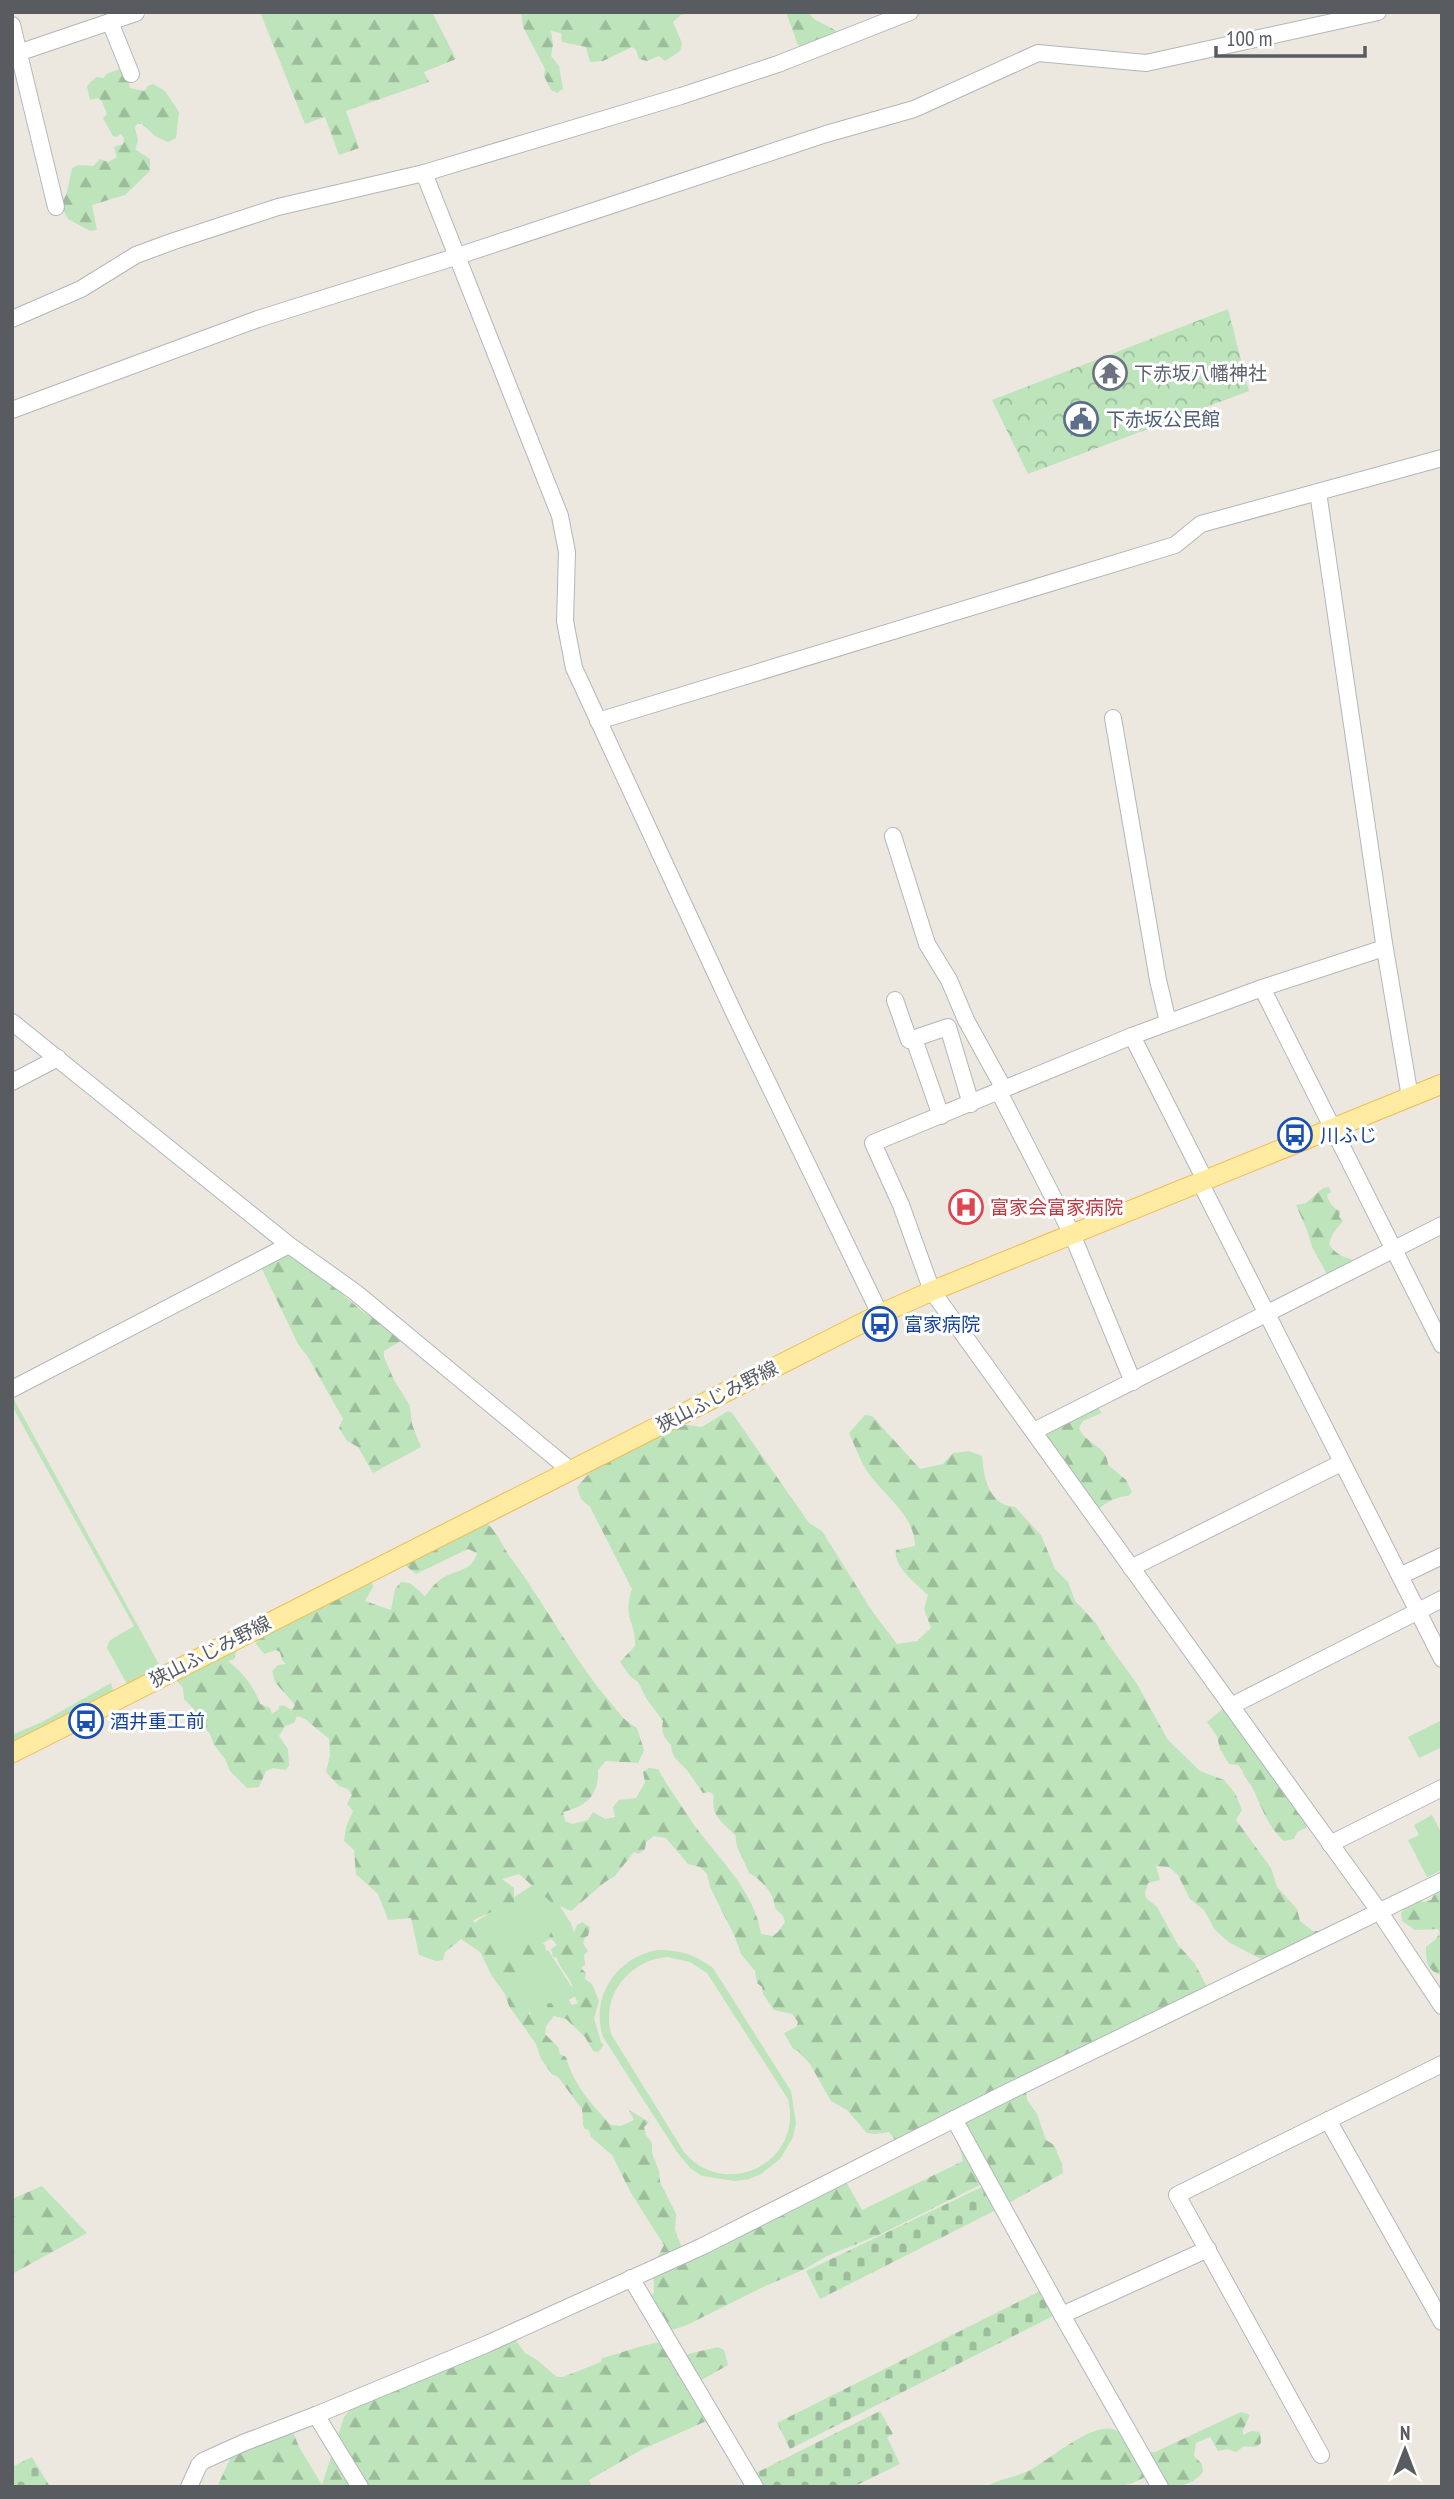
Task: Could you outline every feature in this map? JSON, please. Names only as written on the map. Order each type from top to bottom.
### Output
[{"type":"main road","name":"狭山ふじみ野線","points":[[12,1753],[880,1314],[1442,1084]]},
{"type":"street","points":[[12,319],[81,289],[136,255],[174,241],[278,207],[424,173],[766,68],[910,12]]},
{"type":"street","points":[[12,410],[245,323],[458,256],[826,134],[914,109],[1038,52],[1146,63],[1378,12]]},
{"type":"street","points":[[15,54],[136,13]]},
{"type":"street","points":[[110,22],[131,74]]},
{"type":"street","points":[[12,25],[15,54],[56,207]]},
{"type":"street","points":[[424,173],[560,516],[567,552],[565,621],[574,668],[880,1314]]},
{"type":"street","points":[[598,721],[1175,545],[1201,524],[1442,458]]},
{"type":"street","points":[[1318,492],[1384,948],[1410,1097]]},
{"type":"street","points":[[1114,718],[1158,980],[1168,1022]]},
{"type":"street","points":[[893,835],[927,944],[948,980],[965,1020],[1072,1234],[1133,1382]]},
{"type":"street","points":[[1384,948],[1168,1022],[873,1143],[901,1205],[932,1291],[1379,1912],[1442,2006]]},
{"type":"street","points":[[1262,988],[1442,1345]]},
{"type":"street","points":[[895,1000],[909,1040],[965,1020]]},
{"type":"street","points":[[12,1022],[289,1245],[355,1292],[570,1470]]},
{"type":"street","points":[[948,1027],[971,1104]]},
{"type":"street","points":[[1132,1036],[1266,1314],[1442,1659]]},
{"type":"street","points":[[914,1039],[941,1116]]},
{"type":"street","points":[[12,1082],[58,1058]]},
{"type":"street","points":[[1034,1431],[1442,1225]]},
{"type":"street","points":[[12,1389],[289,1245]]},
{"type":"street","points":[[1131,1568],[1341,1463]]},
{"type":"street","points":[[1400,1576],[1442,1556]]},
{"type":"street","points":[[1231,1706],[1442,1599]]},
{"type":"street","points":[[1330,1844],[1442,1787]]},
{"type":"street","points":[[189,2487],[198,2465],[203,2461],[487,2344],[701,2247],[954,2119],[1442,1881]]},
{"type":"street","points":[[1321,2455],[1177,2195],[1442,2064]]},
{"type":"street","points":[[954,2119],[1160,2487]]},
{"type":"street","points":[[1328,2120],[1442,2322]]},
{"type":"street","points":[[1062,2315],[1208,2249]]},
{"type":"street","points":[[631,2278],[755,2487]]},
{"type":"street","points":[[316,2415],[360,2487]]},
{"type":"green space","points":[[260,12],[432,12],[456,59],[424,72],[429,82],[346,111],[359,148],[339,155],[325,117],[305,124]]},
{"type":"green space","points":[[521,12],[697,12],[681,15],[673,22],[682,43],[680,51],[665,61],[659,56],[647,61],[639,59],[632,47],[603,61],[590,62],[586,47],[562,42],[561,33],[551,31],[551,56],[559,66],[563,89],[557,93],[551,90],[544,76],[545,69],[523,27]]},
{"type":"green space","points":[[786,12],[808,12],[840,36],[808,48],[798,45]]},
{"type":"green space","points":[[123,68],[130,88],[144,91],[153,84],[165,91],[179,112],[176,138],[168,142],[155,136],[142,124],[137,124],[135,128],[138,141],[135,149],[150,159],[150,171],[125,195],[92,205],[97,230],[90,231],[68,219],[61,205],[75,166],[93,166],[100,159],[108,162],[117,157],[114,147],[123,144],[124,138],[121,134],[113,136],[103,118],[107,114],[102,101],[98,98],[90,100],[87,86],[96,77],[104,78],[106,74]]},
{"type":"green space","points":[[1228,309],[1249,391],[1028,474],[992,400]]},
{"type":"green space","points":[[1329,1187],[1329,1200],[1340,1211],[1339,1217],[1343,1221],[1333,1233],[1329,1244],[1340,1255],[1356,1260],[1328,1276],[1312,1247],[1296,1205],[1306,1203],[1323,1188]]},
{"type":"green space","points":[[289,1249],[362,1311],[396,1333],[401,1341],[384,1351],[384,1357],[410,1406],[412,1424],[421,1447],[373,1473],[358,1447],[347,1441],[339,1428],[343,1419],[298,1344],[261,1267]]},
{"type":"green space","points":[[12,1396],[161,1668],[127,1684],[107,1648],[109,1641],[134,1626],[12,1406]]},
{"type":"green space","points":[[1096,1405],[1102,1413],[1083,1421],[1079,1428],[1086,1438],[1104,1453],[1108,1465],[1126,1480],[1132,1492],[1107,1503],[1097,1511],[1043,1436],[1049,1428]]},
{"type":"green space","points":[[728,1411],[732,1413],[809,1523],[822,1531],[872,1611],[897,1644],[917,1641],[931,1628],[924,1609],[928,1595],[907,1575],[896,1556],[896,1550],[915,1546],[909,1524],[865,1468],[849,1433],[865,1415],[872,1416],[920,1469],[943,1464],[953,1453],[969,1451],[982,1456],[986,1481],[993,1496],[1006,1505],[1015,1507],[1041,1535],[1055,1569],[1068,1582],[1075,1601],[1096,1623],[1137,1684],[1168,1740],[1200,1771],[1224,1780],[1235,1793],[1242,1810],[1236,1820],[1271,1868],[1277,1887],[1297,1909],[1300,1921],[1322,1936],[1267,1962],[1230,1943],[1215,1930],[1204,1910],[1190,1899],[1178,1875],[1169,1867],[1156,1866],[1160,1880],[1148,1883],[1146,1898],[1157,1907],[1178,1945],[1195,1964],[1208,1989],[1026,2091],[1027,2100],[1037,2114],[1046,2140],[1054,2145],[1063,2173],[1007,2204],[980,2185],[881,2234],[827,2256],[805,2269],[669,2331],[649,2298],[654,2293],[653,2266],[664,2245],[631,2193],[612,2155],[585,2129],[582,2109],[541,2059],[536,2044],[509,2006],[505,1994],[480,1952],[461,1939],[445,1952],[443,1960],[436,1961],[419,1955],[411,1918],[388,1920],[378,1894],[356,1874],[354,1850],[344,1841],[346,1827],[353,1811],[347,1804],[352,1795],[326,1772],[330,1755],[329,1739],[305,1719],[297,1716],[294,1723],[285,1726],[279,1736],[288,1749],[289,1766],[285,1770],[273,1768],[266,1771],[259,1787],[247,1788],[230,1771],[210,1734],[184,1699],[183,1688],[176,1680],[239,1640],[234,1659],[228,1661],[247,1680],[260,1704],[270,1708],[272,1714],[283,1705],[292,1710],[295,1705],[275,1682],[272,1671],[278,1665],[286,1664],[276,1650],[264,1654],[256,1644],[258,1637],[370,1577],[373,1587],[365,1601],[391,1610],[395,1589],[401,1582],[410,1583],[425,1596],[441,1579],[471,1564],[477,1553],[468,1549],[416,1574],[405,1565],[485,1522],[497,1535],[597,1686],[622,1717],[637,1728],[644,1750],[638,1763],[606,1761],[598,1770],[594,1793],[585,1803],[563,1812],[565,1821],[572,1824],[588,1820],[593,1812],[605,1819],[615,1817],[613,1807],[619,1800],[636,1798],[645,1782],[643,1772],[649,1768],[658,1769],[690,1819],[742,1887],[757,1917],[761,1934],[773,1936],[785,1922],[775,1908],[770,1892],[749,1873],[738,1849],[736,1836],[716,1814],[714,1795],[703,1793],[676,1758],[663,1734],[663,1721],[638,1682],[620,1662],[635,1646],[628,1607],[632,1589],[590,1507],[581,1499],[577,1487],[599,1462],[679,1424],[702,1427]],"holes":[[[654,1836],[666,1838],[688,1864],[700,1867],[707,1874],[710,1887],[741,1954],[755,1971],[763,1994],[774,2010],[792,2014],[798,2022],[796,2027],[784,2033],[793,2049],[810,2064],[831,2101],[847,2110],[867,2133],[889,2132],[898,2144],[965,2120],[958,2140],[963,2161],[862,2210],[846,2182],[682,2248],[675,2230],[676,2214],[660,2182],[652,2143],[646,2135],[644,2127],[649,2122],[629,2110],[634,2120],[621,2126],[611,2125],[590,2102],[578,2085],[566,2057],[560,2054],[558,2047],[545,2034],[546,2026],[554,2016],[566,2019],[585,2037],[593,2051],[598,2052],[604,2045],[594,2018],[599,2001],[581,1968],[585,1964],[584,1955],[588,1951],[583,1943],[590,1927],[582,1922],[574,1932],[572,1926],[567,1923],[554,1927],[549,1936],[557,1945],[551,1949],[553,1957],[557,1958],[571,1982],[578,2003],[572,2005],[568,1999],[547,2004],[548,2013],[541,2016],[529,2014],[530,2006],[515,1987],[517,1982],[514,1974],[521,1967],[539,1961],[546,1951],[545,1945],[536,1938],[511,1958],[505,1967],[473,1921],[514,1904],[514,1888],[502,1879],[519,1874],[552,1903],[571,1911],[615,1876],[634,1852],[638,1854],[645,1849],[646,1842]]]},
{"type":"green space","points":[[111,1683],[114,1693],[12,1748],[12,1735],[44,1721]]},
{"type":"green space","points":[[1224,1708],[1308,1818],[1306,1828],[1297,1832],[1294,1839],[1284,1841],[1278,1836],[1242,1770],[1238,1765],[1229,1764],[1220,1749],[1217,1736],[1207,1722]]},
{"type":"green space","points":[[1442,1720],[1442,1747],[1419,1758],[1408,1737]]},
{"type":"green space","points":[[1432,1815],[1442,1834],[1442,1870],[1427,1877],[1408,1840],[1419,1835],[1414,1825]]},
{"type":"green space","points":[[542,1879],[572,1925],[504,1968],[474,1923]]},
{"type":"green space","points":[[1442,1891],[1442,1975],[1430,1968],[1426,1956],[1426,1947],[1440,1933],[1438,1929],[1415,1930],[1402,1921],[1401,1913],[1418,1900],[1431,1900]]},
{"type":"green space","points":[[548,1950],[577,1995],[536,2021],[507,1976]]},
{"type":"green space","points":[[657,1950],[679,1952],[694,1956],[713,1968],[791,2091],[796,2124],[792,2139],[780,2159],[761,2174],[735,2181],[702,2176],[690,2168],[603,2037],[600,2008],[604,1994],[618,1970],[642,1954]],"holes":[[[668,1957],[690,1962],[707,1973],[788,2099],[790,2122],[784,2141],[773,2157],[757,2168],[739,2174],[720,2173],[701,2166],[684,2152],[611,2034],[610,2006],[614,1993],[630,1972],[641,1965]]]},
{"type":"green space","points":[[986,2185],[1000,2208],[820,2299],[806,2271]]},
{"type":"green space","points":[[42,2186],[87,2233],[12,2274],[12,2199]]},
{"type":"green space","points":[[1042,2290],[1055,2315],[790,2449],[777,2423]]},
{"type":"green space","points":[[515,2339],[525,2353],[557,2377],[601,2362],[602,2358],[662,2342],[684,2355],[718,2347],[724,2350],[728,2365],[698,2382],[711,2419],[643,2449],[589,2480],[592,2487],[217,2487],[231,2457],[293,2432],[322,2485],[344,2417],[356,2403]]},
{"type":"green space","points":[[880,2411],[893,2434],[887,2437],[900,2464],[853,2487],[759,2487],[752,2475]]},
{"type":"green space","points":[[1241,2412],[1250,2415],[1243,2435],[1251,2431],[1260,2432],[1261,2443],[1256,2447],[1244,2446],[1236,2452],[1228,2449],[1218,2451],[1210,2437],[1196,2443],[1194,2456],[1202,2464],[1203,2472],[1195,2480],[1185,2484],[1163,2487],[1151,2474],[1117,2487],[986,2487],[1032,2469],[1091,2432],[1115,2430],[1124,2438],[1133,2453],[1155,2452]]},
{"type":"green space","points":[[32,2457],[50,2487],[12,2487],[12,2467]]},
{"type":"place","name":"下赤坂八幡神社","points":[[1110,373]]},
{"type":"place","name":"下赤坂公民館","points":[[1081,419]]},
{"type":"place","name":"川ふじ","points":[[1295,1135]]},
{"type":"place","name":"富家会富家病院","points":[[966,1207]]},
{"type":"place","name":"富家病院","points":[[880,1324]]},
{"type":"place","name":"酒井重工前","points":[[86,1721]]}]
